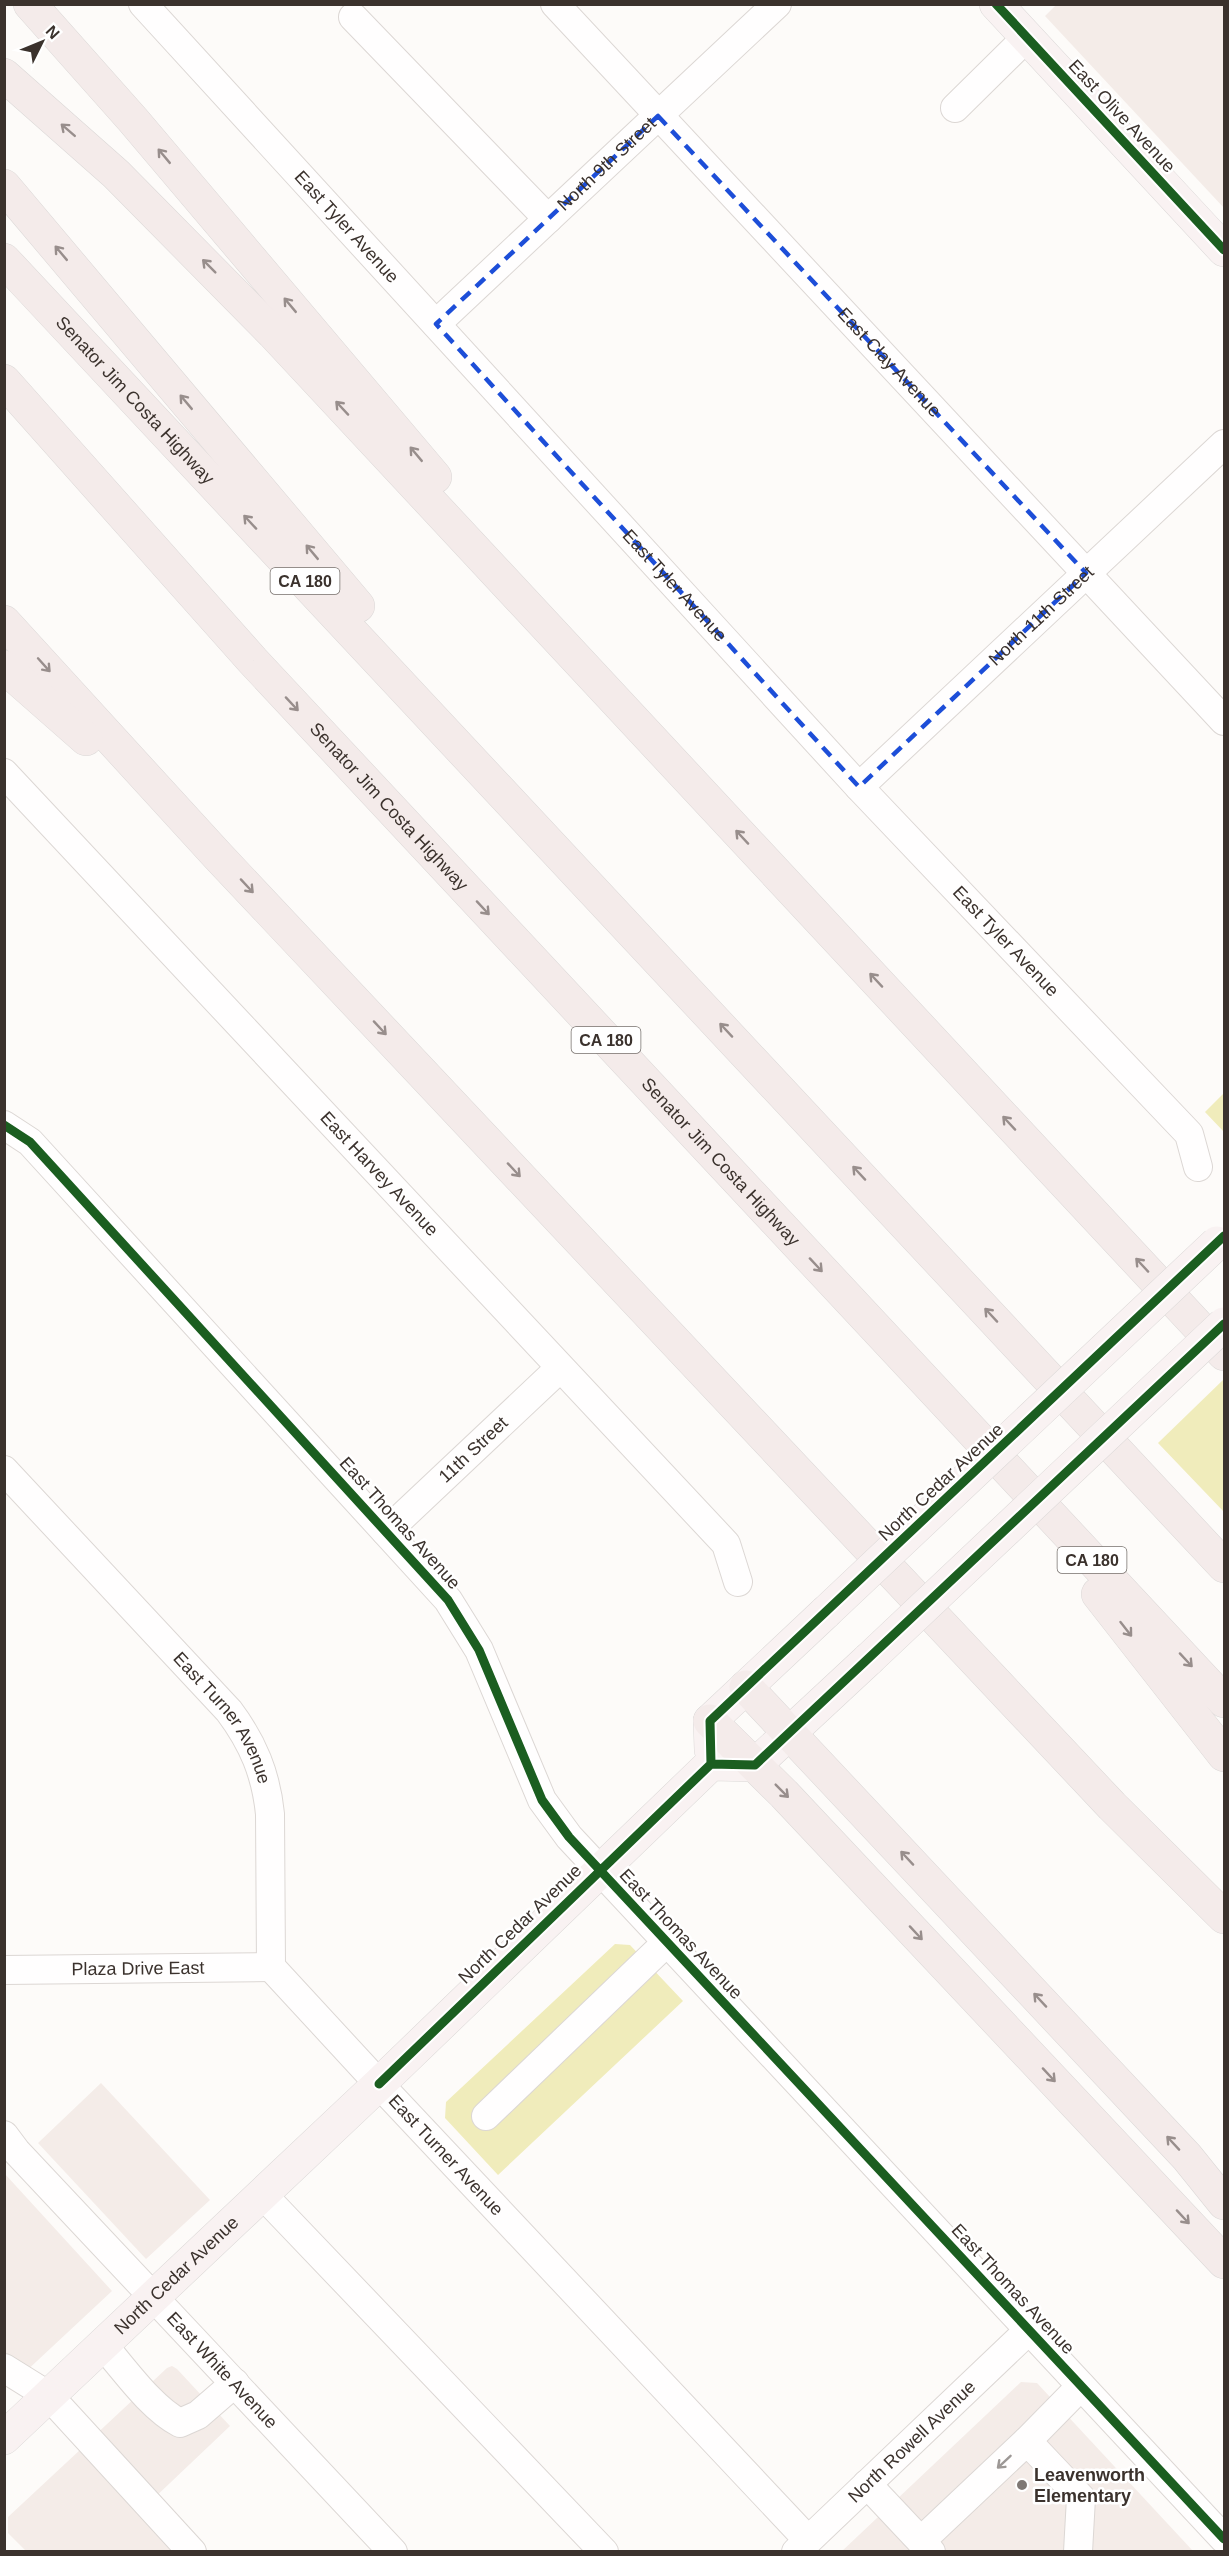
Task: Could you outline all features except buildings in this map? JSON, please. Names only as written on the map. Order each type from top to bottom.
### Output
[{"type":"highway","points":[[30,4],[141,128],[711,804]]},
{"type":"highway","points":[[4,75],[116,174],[211,268],[1224,1354]]},
{"type":"highway","points":[[4,186],[606,902]]},
{"type":"highway","name":"Senator Jim Costa Highway","points":[[4,260],[1224,1566]]},
{"type":"highway","name":"Senator Jim Costa Highway","points":[[4,381],[252,661],[1224,1701]]},
{"type":"highway","points":[[4,416],[252,661]]},
{"type":"highway","points":[[4,622],[217,855],[1119,1814],[1224,1917]]},
{"type":"highway","points":[[4,666],[217,855]]},
{"type":"highway","points":[[1031,1358],[1224,1543]]},
{"type":"highway","points":[[959,1418],[1224,1755]]},
{"type":"highway","points":[[746,1687],[1187,2157],[1224,2203]]},
{"type":"highway","points":[[710,1721],[793,1802],[1224,2262]]},
{"type":"main road","name":"East Olive Avenue","points":[[996,4],[1224,250]]},
{"type":"main road","name":"North Cedar Avenue","points":[[710,1721],[1221,1240]]},
{"type":"main road","points":[[710,1721],[711,1764],[755,1765],[1224,1324]]},
{"type":"main road","name":"North Cedar Avenue","points":[[4,2438],[379,2084],[711,1764]]},
{"type":"street","name":"East Tyler Avenue","points":[[143,4],[859,787],[1189,1134],[1198,1167]]},
{"type":"street","name":"East Clay Avenue","points":[[555,4],[1224,721]]},
{"type":"street","name":"North 9th Street","points":[[436,324],[777,4]]},
{"type":"street","points":[[353,17],[548,219]]},
{"type":"street","points":[[955,108],[1027,37]]},
{"type":"street","name":"North 11th Street","points":[[859,787],[1224,444]]},
{"type":"street","name":"East Harvey Avenue","points":[[4,773],[726,1544],[738,1582]]},
{"type":"street","name":"East Thomas Avenue","points":[[4,1125],[30,1142],[448,1600],[479,1650],[542,1800],[569,1837],[1224,2540]]},
{"type":"street","name":"11th Street","points":[[386,1532],[560,1368]]},
{"type":"street","name":"East Turner Avenue","points":[[4,1470],[229,1711],[244,1731],[259,1758],[268,1789],[270,1814],[272,1967],[802,2546]]},
{"type":"street","points":[[486,2116],[667,1942]]},
{"type":"street","name":"Plaza Drive East","points":[[4,1970],[272,1967]]},
{"type":"street","name":"East White Avenue","points":[[4,2135],[16,2151],[393,2552]]},
{"type":"street","points":[[262,2194],[604,2552]]},
{"type":"street","name":"North Rowell Avenue","points":[[802,2546],[1029,2330]]},
{"type":"street","points":[[103,2345],[148,2396],[170,2418],[180,2423],[198,2415],[235,2383]]},
{"type":"street","points":[[4,2368],[49,2396],[192,2552]]},
{"type":"street","points":[[867,2484],[926,2546],[1081,2386]]},
{"type":"street","points":[[1027,2441],[1081,2498],[1078,2552]]},
{"type":"highlighted area","points":[[658,116],[1086,573],[859,787],[436,324]]},
{"type":"shaded area","points":[[1057,4],[1224,5],[1224,208],[1045,16]]},
{"type":"shaded area","points":[[1224,1093],[1224,1132],[1205,1112]]},
{"type":"shaded area","points":[[1224,1379],[1224,1512],[1158,1443]]},
{"type":"shaded area","points":[[615,1944],[630,1945],[683,2001],[498,2175],[445,2118],[446,2102]]},
{"type":"shaded area","points":[[101,2083],[210,2200],[146,2259],[38,2143]]},
{"type":"shaded area","points":[[5,2174],[112,2291],[22,2375],[5,2356]]},
{"type":"shaded area","points":[[172,2366],[230,2426],[150,2502],[91,2439],[167,2368]]},
{"type":"shaded area","name":"Leavenworth Elementary","points":[[1021,2382],[1037,2383],[1193,2551],[841,2552]]},
{"type":"shaded area","points":[[81,2449],[176,2551],[26,2551],[8,2533],[8,2517]]},
{"type":"cycle path","points":[[996,4],[1224,250]]},
{"type":"cycle path","points":[[4,1125],[30,1142],[448,1600],[479,1650],[542,1800],[569,1837],[1224,2539]]},
{"type":"cycle path","points":[[711,1764],[710,1721],[1224,1236]]},
{"type":"cycle path","points":[[379,2084],[711,1764],[755,1765],[1224,1324]]},
{"type":"place","name":"Leavenworth Elementary","points":[[1022,2485]]}]
